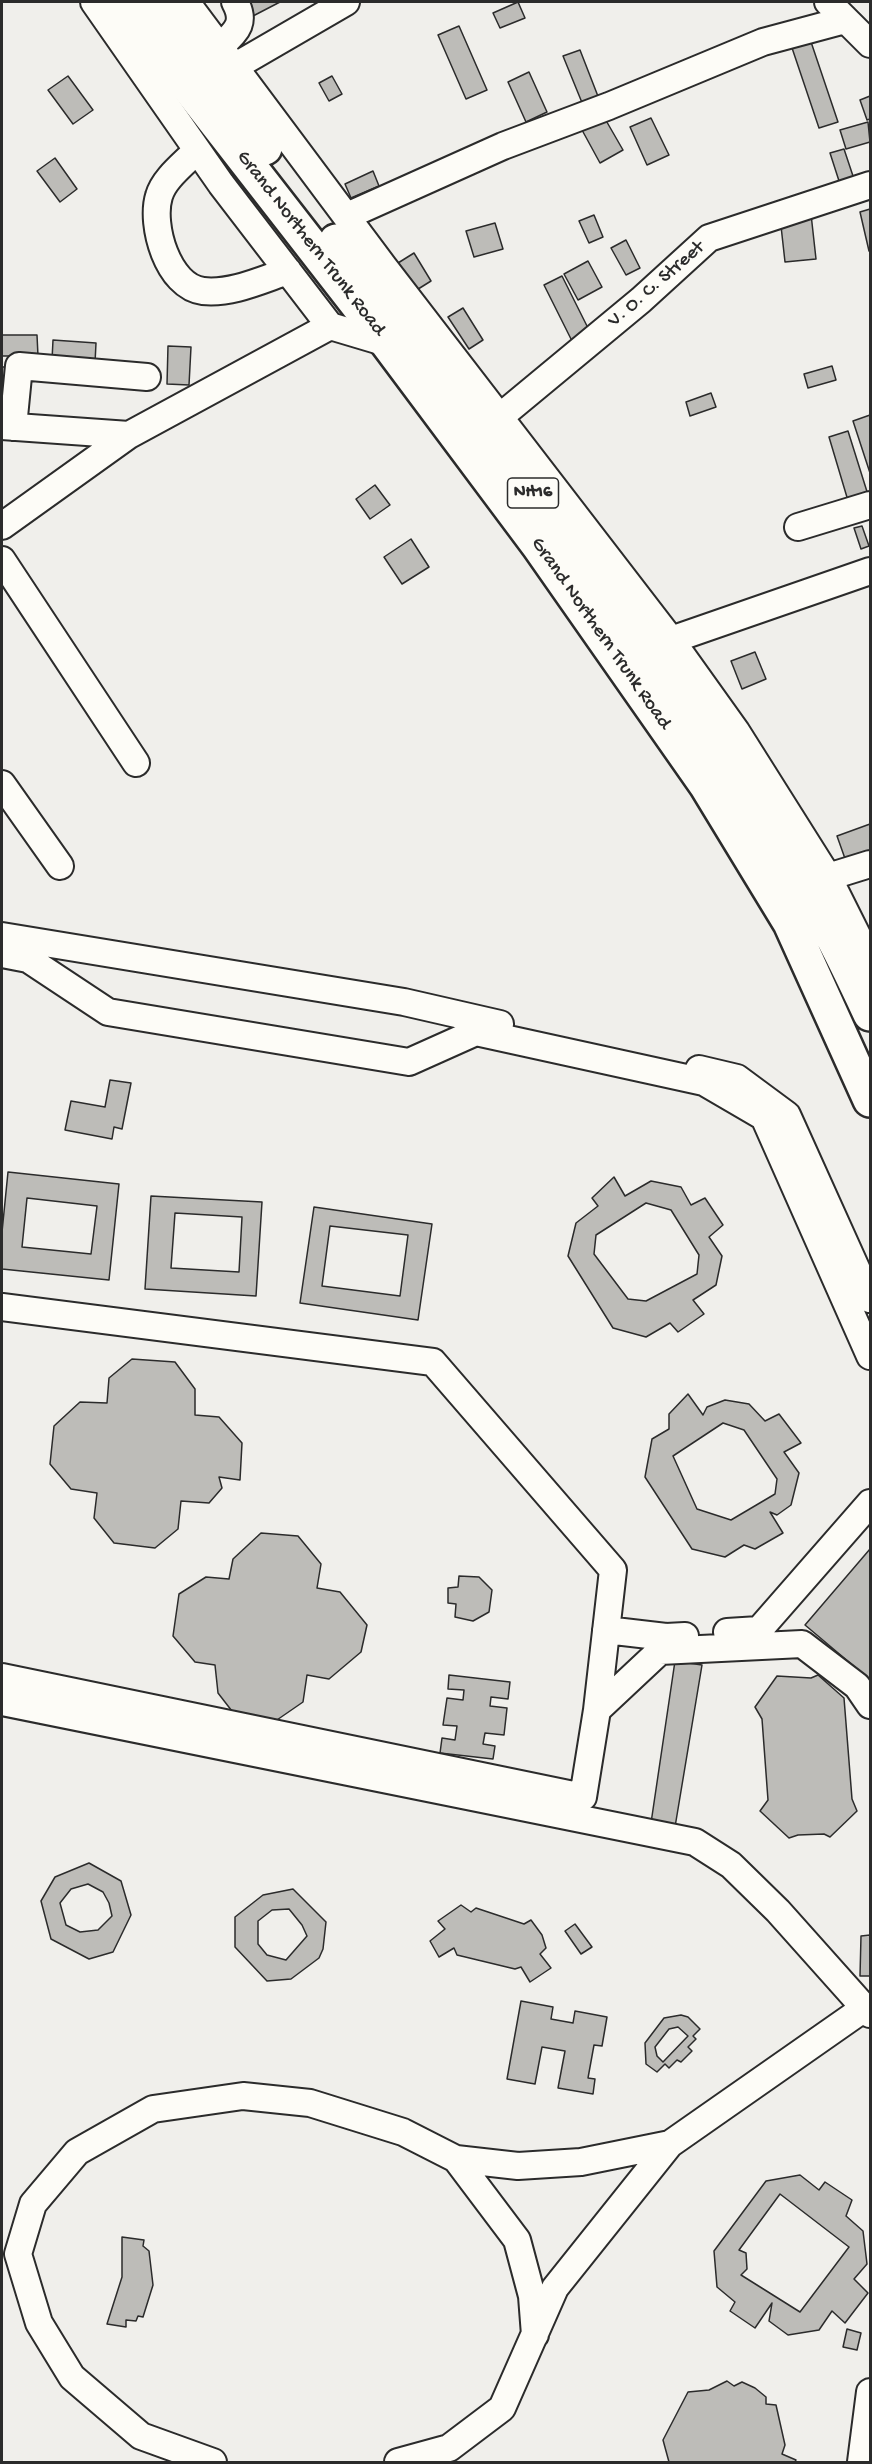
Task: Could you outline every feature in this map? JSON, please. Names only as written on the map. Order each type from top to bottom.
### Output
[{"type":"highway","name":"Grand Northern Trunk Road","points":[[122,2],[387,343],[538,545],[706,785],[790,923],[870,1100]]},
{"type":"highway","name":"Grand Northern Trunk Road","points":[[153,2],[325,227],[486,429],[648,649],[732,772],[802,884],[870,1014]]},
{"type":"street","points":[[94,2],[197,150],[330,326],[387,343]]},
{"type":"street","points":[[186,2],[671,640],[736,731],[828,877],[870,961]]},
{"type":"street","points":[[227,57],[235,32],[241,22],[240,11],[235,2]]},
{"type":"street","points":[[227,57],[346,2]]},
{"type":"street","points":[[828,2],[870,44]]},
{"type":"street","points":[[347,216],[503,146],[609,106],[763,42],[845,20]]},
{"type":"street","points":[[197,150],[168,180],[159,194],[155,217],[170,267],[183,281],[201,291],[229,291],[288,271]]},
{"type":"street","name":"V. O. C. Street","points":[[501,416],[641,300],[709,238],[870,185]]},
{"type":"street","points":[[2,526],[129,435],[330,326]]},
{"type":"street","points":[[129,435],[7,427],[19,366],[147,377]]},
{"type":"street","points":[[798,527],[870,506]]},
{"type":"street","points":[[2,560],[136,763]]},
{"type":"street","points":[[671,640],[870,571]]},
{"type":"street","points":[[2,784],[60,866]]},
{"type":"street","points":[[828,877],[870,864]]},
{"type":"street","points":[[2,936],[404,1002],[737,1078],[787,1115],[870,1299]]},
{"type":"street","points":[[2,954],[28,958],[108,1012],[409,1062],[476,1032],[704,1082],[764,1117],[870,1356]]},
{"type":"street","points":[[2,1307],[434,1362],[613,1570],[597,1710],[583,1797],[2,1677]]},
{"type":"street","points":[[606,1629],[666,1637],[759,1630],[870,1503]]},
{"type":"street","points":[[597,1710],[660,1650],[802,1644],[857,1686],[870,1705]]},
{"type":"street","points":[[2,1702],[695,1842],[730,1865],[778,1911],[868,2011],[670,2144],[555,2288],[502,2408],[449,2448],[398,2463]]},
{"type":"street","points":[[213,2463],[141,2436],[72,2377],[39,2323],[18,2254],[33,2204],[76,2152],[153,2109],[243,2096],[310,2103],[403,2132],[456,2159],[518,2166],[581,2162],[670,2144]]},
{"type":"street","points":[[456,2159],[517,2240],[532,2296],[535,2335]]},
{"type":"street","points":[[861,2463],[870,2392]]},
{"type":"building","points":[[246,2],[280,2],[253,16]]},
{"type":"building","points":[[518,2],[525,18],[500,28],[493,13]]},
{"type":"building","points":[[459,26],[487,90],[466,99],[438,35]]},
{"type":"building","points":[[808,33],[838,122],[819,128],[789,39]]},
{"type":"building","points":[[580,50],[601,104],[585,110],[563,56]]},
{"type":"building","points":[[529,72],[547,112],[526,122],[508,82]]},
{"type":"building","points":[[68,76],[93,110],[73,124],[48,90]]},
{"type":"building","points":[[332,76],[342,94],[329,101],[319,83]]},
{"type":"building","points":[[870,96],[870,119],[867,120],[860,100]]},
{"type":"building","points":[[604,117],[623,150],[600,163],[582,130]]},
{"type":"building","points":[[651,118],[669,155],[647,165],[630,127]]},
{"type":"building","points":[[868,122],[870,142],[846,149],[840,130]]},
{"type":"building","points":[[844,149],[854,179],[840,184],[830,153]]},
{"type":"building","points":[[55,158],[77,189],[60,202],[37,171]]},
{"type":"building","points":[[373,171],[379,186],[351,198],[345,184]]},
{"type":"building","points":[[870,209],[870,251],[869,251],[860,212]]},
{"type":"building","points":[[811,214],[816,259],[785,262],[780,217]]},
{"type":"building","points":[[594,215],[603,237],[589,243],[579,221]]},
{"type":"building","points":[[495,223],[503,249],[474,257],[466,231]]},
{"type":"building","points":[[626,240],[640,268],[626,275],[611,248]]},
{"type":"building","points":[[414,253],[431,281],[415,291],[398,263]]},
{"type":"building","points":[[588,261],[602,287],[578,300],[564,274]]},
{"type":"building","points":[[562,276],[590,332],[572,341],[544,285]]},
{"type":"building","points":[[463,308],[483,340],[469,349],[448,317]]},
{"type":"building","points":[[2,335],[37,335],[38,356],[2,356]]},
{"type":"building","points":[[53,340],[96,343],[95,363],[52,360]]},
{"type":"building","points":[[168,346],[191,347],[189,385],[167,384]]},
{"type":"building","points":[[832,366],[836,380],[808,388],[804,374]]},
{"type":"building","points":[[2,367],[5,367],[5,405],[2,405]]},
{"type":"building","points":[[711,393],[716,407],[690,416],[686,402]]},
{"type":"building","points":[[870,415],[870,473],[853,421]]},
{"type":"building","points":[[848,431],[869,498],[849,504],[829,437]]},
{"type":"building","points":[[375,485],[390,505],[370,519],[356,499]]},
{"type":"building","points":[[862,526],[869,546],[861,549],[854,528]]},
{"type":"building","points":[[411,539],[429,567],[402,584],[384,557]]},
{"type":"building","points":[[755,652],[766,679],[742,689],[731,661]]},
{"type":"building","points":[[870,824],[870,858],[848,867],[837,836]]},
{"type":"building","points":[[110,1080],[131,1083],[122,1129],[114,1127],[112,1139],[65,1130],[71,1101],[105,1107]]},
{"type":"building","points":[[8,1172],[119,1184],[109,1280],[2,1269],[2,1232]],"holes":[[[27,1198],[97,1206],[91,1254],[22,1247]]]},
{"type":"building","points":[[614,1177],[625,1196],[651,1181],[681,1187],[691,1205],[705,1198],[723,1225],[709,1237],[722,1256],[716,1285],[693,1300],[704,1314],[678,1332],[670,1323],[646,1337],[613,1328],[568,1256],[576,1223],[598,1206],[592,1198]],"holes":[[[646,1203],[671,1210],[699,1255],[697,1274],[646,1301],[628,1299],[594,1254],[596,1235]]]},
{"type":"building","points":[[151,1196],[262,1202],[256,1296],[145,1289]],"holes":[[[175,1213],[242,1217],[239,1272],[171,1268]]]},
{"type":"building","points":[[314,1207],[432,1224],[418,1320],[300,1303]],"holes":[[[330,1226],[408,1235],[400,1296],[322,1286]]]},
{"type":"building","points":[[132,1359],[175,1362],[195,1389],[195,1415],[219,1417],[242,1443],[240,1480],[219,1477],[222,1488],[209,1503],[181,1501],[178,1529],[155,1548],[114,1543],[94,1518],[97,1493],[71,1489],[50,1464],[54,1426],[80,1402],[107,1403],[109,1378]]},
{"type":"building","points":[[688,1394],[703,1415],[707,1407],[725,1400],[749,1404],[765,1421],[779,1414],[801,1443],[784,1452],[799,1473],[791,1505],[777,1515],[770,1512],[783,1533],[755,1549],[744,1545],[725,1557],[692,1549],[645,1477],[652,1439],[669,1429],[669,1414]],"holes":[[[723,1423],[744,1430],[777,1479],[775,1494],[731,1520],[697,1509],[673,1456]]]},
{"type":"building","points":[[261,1533],[298,1536],[321,1564],[317,1588],[340,1592],[367,1625],[361,1652],[329,1679],[307,1675],[303,1702],[274,1722],[235,1715],[218,1693],[215,1665],[195,1662],[173,1636],[179,1594],[206,1577],[229,1579],[233,1559]]},
{"type":"building","points":[[870,1549],[870,1677],[869,1679],[805,1625]]},
{"type":"building","points":[[459,1576],[479,1577],[492,1590],[489,1612],[473,1621],[455,1617],[456,1604],[448,1603],[448,1588],[458,1587]]},
{"type":"building","points":[[675,1661],[702,1665],[675,1827],[651,1823]]},
{"type":"building","points":[[449,1675],[510,1682],[508,1699],[491,1697],[490,1706],[507,1708],[504,1735],[485,1733],[483,1744],[495,1746],[493,1759],[440,1753],[442,1738],[455,1740],[457,1726],[443,1725],[447,1698],[463,1700],[464,1690],[448,1689]]},
{"type":"building","points":[[818,1675],[844,1698],[852,1799],[857,1811],[830,1837],[824,1834],[798,1835],[789,1838],[760,1811],[768,1800],[762,1719],[755,1707],[777,1676],[811,1678]]},
{"type":"building","points":[[89,1863],[121,1881],[131,1915],[113,1952],[89,1959],[51,1939],[41,1901],[55,1877]],"holes":[[[88,1884],[103,1892],[112,1916],[98,1930],[80,1932],[66,1925],[60,1903],[71,1889]]]},
{"type":"building","points":[[293,1889],[326,1922],[323,1949],[319,1958],[291,1979],[267,1981],[235,1947],[235,1917],[263,1895]],"holes":[[[289,1909],[302,1925],[307,1936],[286,1960],[267,1955],[258,1944],[258,1921],[272,1910]]]},
{"type":"building","points":[[461,1905],[471,1912],[476,1908],[524,1924],[531,1920],[542,1935],[546,1948],[540,1954],[551,1968],[530,1982],[521,1967],[515,1969],[457,1955],[454,1948],[439,1957],[430,1941],[445,1929],[438,1921]]},
{"type":"building","points":[[575,1924],[592,1947],[581,1954],[565,1931]]},
{"type":"building","points":[[870,1935],[870,1976],[860,1976],[861,1936]]},
{"type":"building","points":[[521,2001],[553,2007],[551,2019],[573,2023],[575,2011],[607,2017],[602,2046],[594,2045],[588,2078],[595,2079],[593,2094],[558,2088],[565,2051],[542,2047],[535,2084],[507,2079]]},
{"type":"building","points":[[681,2015],[688,2017],[700,2029],[693,2036],[696,2039],[688,2047],[692,2051],[681,2062],[677,2060],[669,2068],[665,2064],[657,2072],[646,2064],[645,2043],[664,2018]],"holes":[[[678,2027],[688,2036],[663,2062],[657,2056],[655,2047],[669,2029]]]},
{"type":"building","points":[[800,2175],[819,2190],[825,2182],[852,2200],[846,2216],[863,2231],[867,2264],[854,2279],[868,2293],[845,2323],[832,2311],[819,2330],[788,2335],[769,2321],[772,2303],[755,2328],[730,2311],[735,2302],[717,2287],[714,2251],[766,2181]],"holes":[[[780,2194],[849,2247],[800,2312],[741,2275],[747,2269],[746,2253],[739,2250]]]},
{"type":"building","points":[[122,2237],[144,2240],[143,2246],[149,2251],[153,2285],[143,2317],[138,2316],[136,2321],[126,2320],[126,2327],[107,2324],[122,2277]]},
{"type":"building","points":[[847,2329],[861,2333],[857,2350],[843,2347]]},
{"type":"building","points":[[727,2381],[734,2386],[742,2382],[755,2388],[766,2397],[766,2404],[776,2405],[785,2445],[782,2454],[796,2460],[795,2462],[669,2462],[663,2440],[688,2392],[709,2390]]}]
